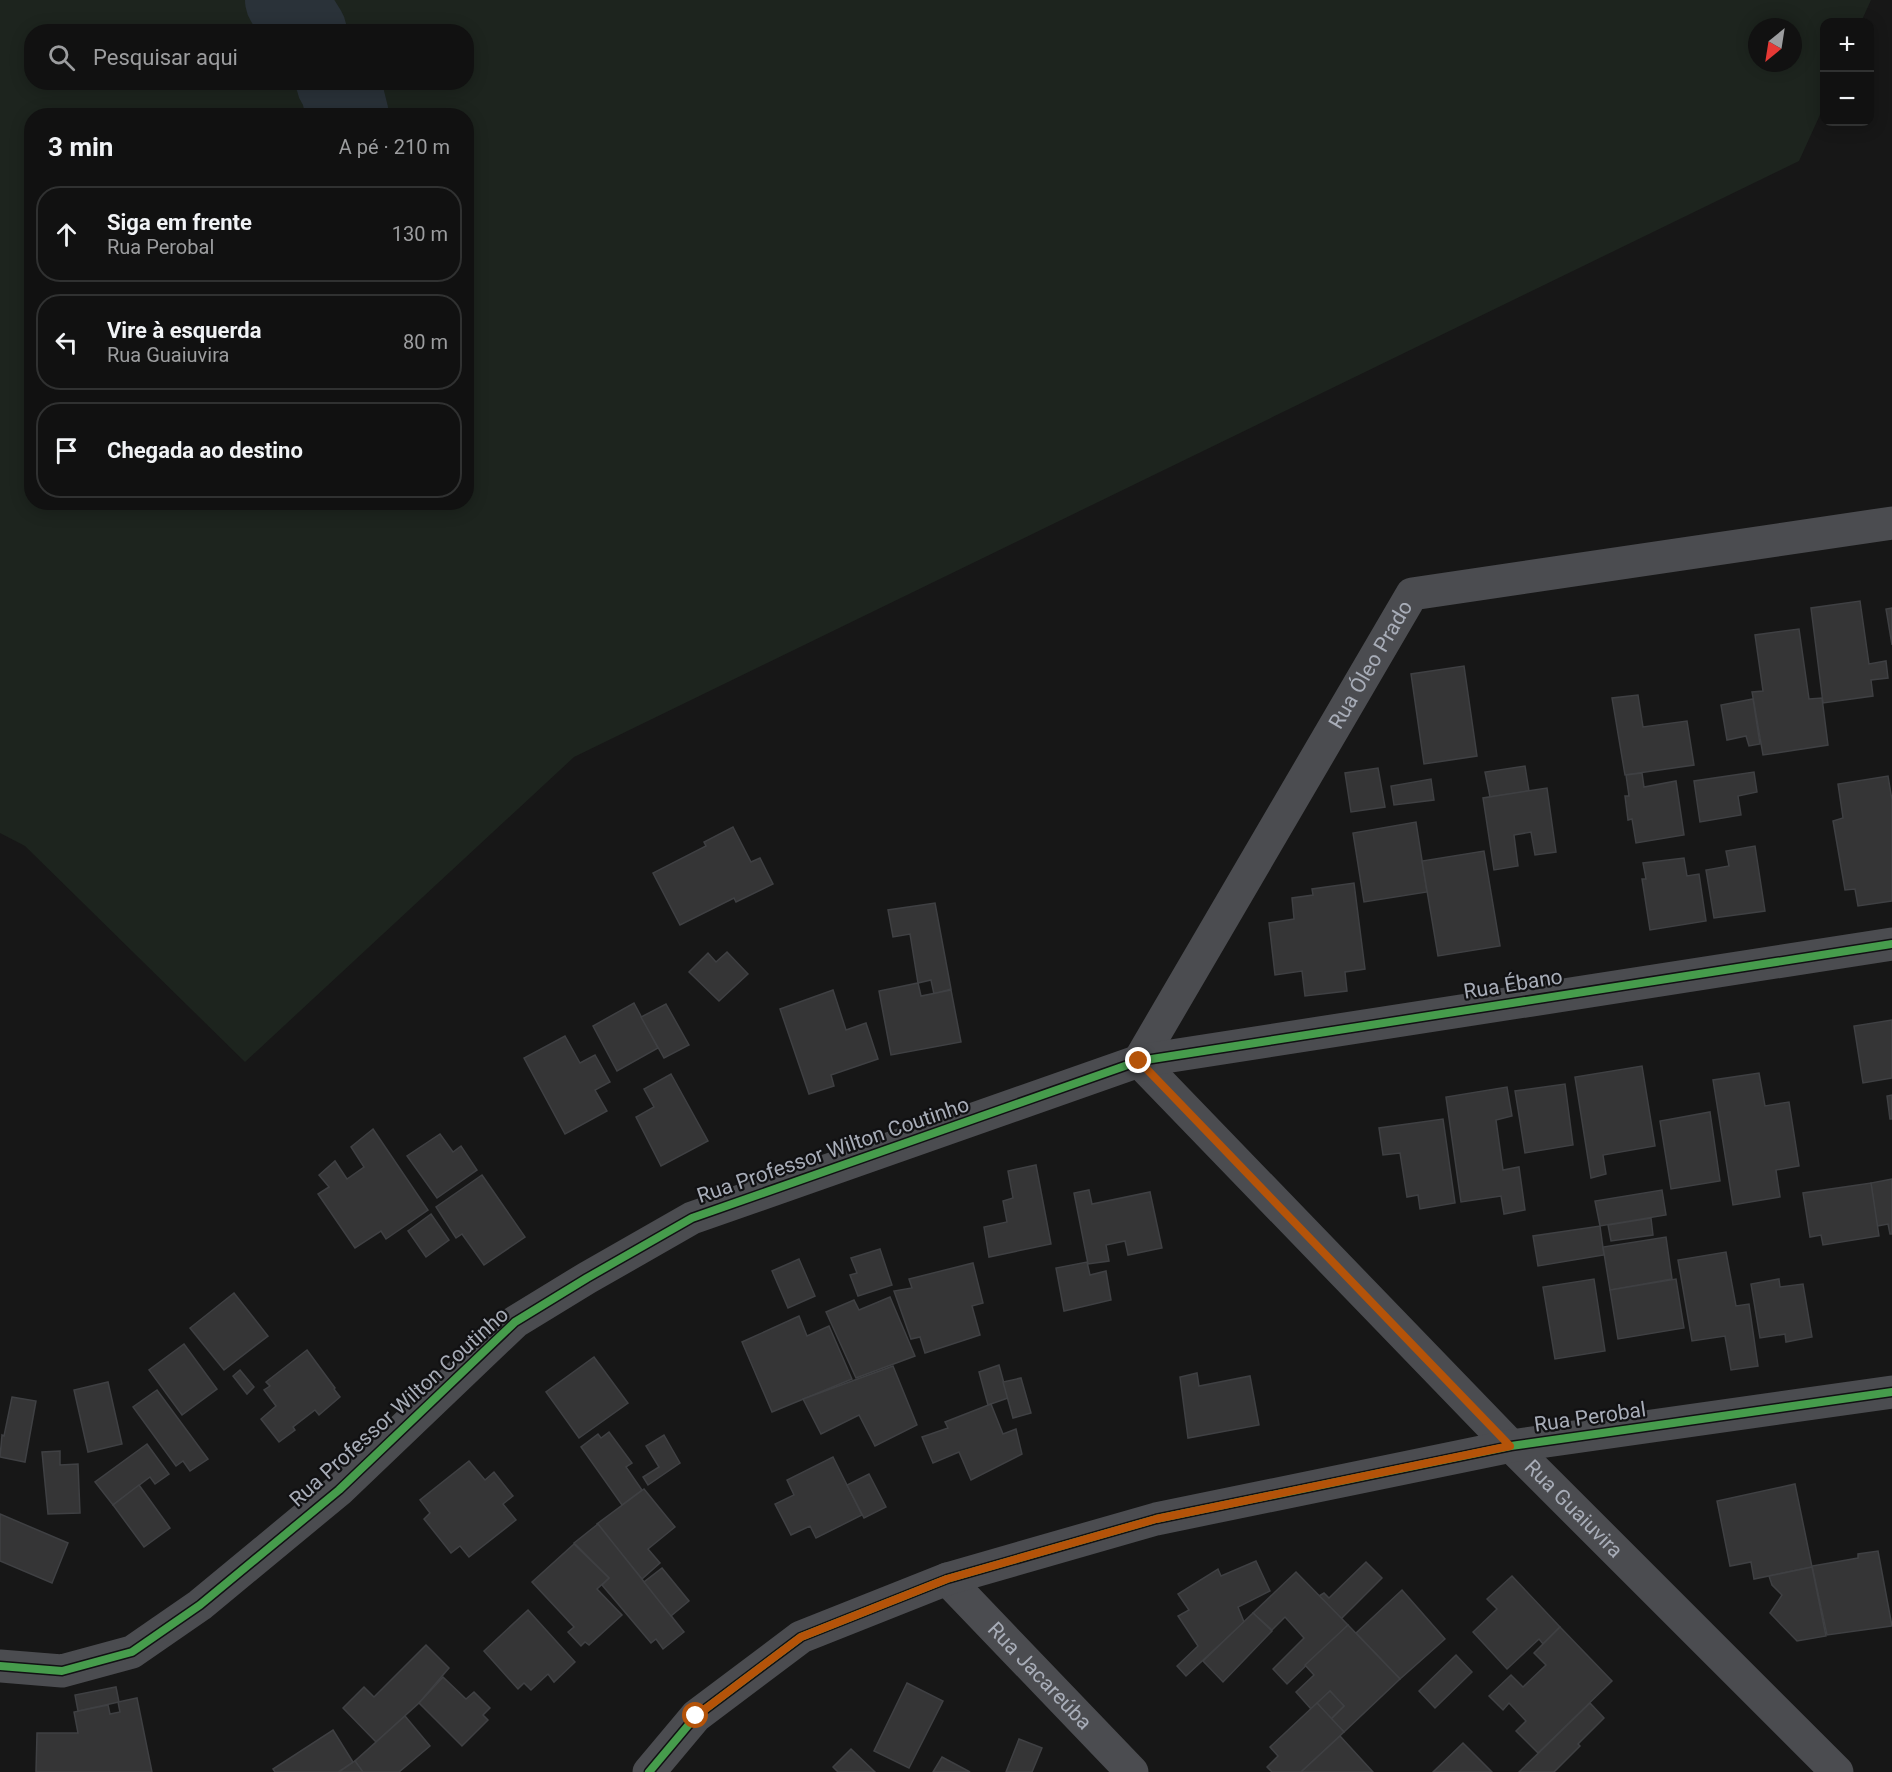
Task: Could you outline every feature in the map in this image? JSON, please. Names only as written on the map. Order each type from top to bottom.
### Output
[{"type":"street","name":"Rua Óleo Prado","points":[[1139,1061],[1412,594],[1892,523]]},
{"type":"street","name":"Rua Ébano","points":[[1139,1061],[1892,944]]},
{"type":"street","name":"Rua Guaiuvira","points":[[1139,1061],[1510,1446],[1837,1772]]},
{"type":"street","name":"Rua Professor Wilton Coutinho","points":[[0,1666],[62,1671],[132,1652],[200,1605],[339,1490],[515,1322],[692,1218],[1139,1061]]},
{"type":"street","name":"Rua Perobal","points":[[649,1772],[696,1716],[801,1637],[947,1579],[1156,1519],[1510,1446],[1892,1392]]},
{"type":"street","name":"Rua Jacareúba","points":[[947,1579],[1132,1772]]},
{"type":"shaded area","points":[[0,0],[1871,0],[1863,18],[1820,18],[1820,115],[1799,161],[574,757],[245,1062],[25,846],[0,833]]},
{"type":"building","points":[[1860,601],[1869,664],[1886,661],[1888,678],[1871,680],[1873,696],[1823,703],[1811,608]]},
{"type":"building","points":[[1892,608],[1892,645],[1886,609]]},
{"type":"building","points":[[1799,629],[1809,699],[1822,698],[1828,745],[1763,755],[1752,692],[1763,691],[1755,635]]},
{"type":"building","points":[[1464,666],[1477,756],[1424,764],[1411,674]]},
{"type":"building","points":[[1638,695],[1643,727],[1687,721],[1694,765],[1625,775],[1612,698]]},
{"type":"building","points":[[1753,699],[1760,744],[1749,746],[1746,736],[1727,740],[1721,705]]},
{"type":"building","points":[[1525,766],[1529,791],[1490,797],[1485,772]]},
{"type":"building","points":[[1378,768],[1385,807],[1351,812],[1345,773]]},
{"type":"building","points":[[1754,772],[1757,792],[1738,796],[1741,815],[1700,822],[1694,781]]},
{"type":"building","points":[[1642,773],[1644,787],[1676,781],[1684,835],[1636,843],[1632,819],[1628,820],[1625,796],[1629,796],[1626,775]]},
{"type":"building","points":[[1888,776],[1892,800],[1892,901],[1858,906],[1855,889],[1845,890],[1833,821],[1843,818],[1838,784]]},
{"type":"building","points":[[1431,779],[1434,800],[1394,805],[1391,786]]},
{"type":"building","points":[[1547,788],[1556,852],[1535,855],[1531,832],[1514,835],[1518,866],[1494,870],[1483,798]]},
{"type":"building","points":[[1416,822],[1427,892],[1364,902],[1353,833]]},
{"type":"building","points":[[733,827],[751,862],[760,858],[773,884],[736,902],[734,898],[680,925],[653,873],[706,846],[704,842]]},
{"type":"building","points":[[1755,846],[1765,911],[1714,918],[1706,870],[1729,866],[1726,851]]},
{"type":"building","points":[[1484,851],[1500,946],[1438,956],[1422,861]]},
{"type":"building","points":[[1684,858],[1687,876],[1699,874],[1706,921],[1650,930],[1642,879],[1646,879],[1643,863]]},
{"type":"building","points":[[1354,883],[1365,969],[1345,972],[1347,991],[1305,996],[1302,971],[1275,975],[1269,923],[1294,919],[1292,898],[1313,895],[1312,889]]},
{"type":"building","points":[[935,903],[951,989],[934,994],[931,980],[918,983],[910,934],[893,937],[888,910]]},
{"type":"building","points":[[727,952],[748,974],[719,1001],[689,972],[708,953],[716,962]]},
{"type":"building","points":[[918,983],[921,996],[951,990],[961,1042],[891,1055],[879,991]]},
{"type":"building","points":[[833,990],[846,1030],[866,1023],[878,1059],[831,1075],[834,1086],[809,1094],[780,1009]]},
{"type":"building","points":[[634,1003],[658,1048],[617,1071],[593,1026]]},
{"type":"building","points":[[666,1004],[689,1045],[664,1058],[641,1017]]},
{"type":"building","points":[[1892,1020],[1892,1078],[1863,1083],[1854,1026]]},
{"type":"building","points":[[565,1036],[580,1063],[595,1055],[610,1082],[595,1090],[607,1111],[565,1134],[524,1058]]},
{"type":"building","points":[[1642,1066],[1655,1146],[1603,1155],[1606,1174],[1591,1178],[1575,1077]]},
{"type":"building","points":[[1759,1073],[1765,1106],[1789,1102],[1799,1166],[1776,1170],[1780,1197],[1733,1205],[1713,1080]]},
{"type":"building","points":[[671,1074],[708,1141],[661,1166],[636,1117],[654,1107],[644,1089]]},
{"type":"building","points":[[1565,1084],[1573,1145],[1525,1153],[1515,1091]]},
{"type":"building","points":[[1507,1087],[1512,1116],[1496,1120],[1503,1170],[1519,1167],[1525,1210],[1504,1214],[1501,1196],[1461,1202],[1446,1097]]},
{"type":"building","points":[[1892,1095],[1892,1119],[1890,1119],[1887,1096]]},
{"type":"building","points":[[1710,1112],[1720,1181],[1671,1189],[1660,1121]]},
{"type":"building","points":[[1443,1119],[1455,1203],[1420,1209],[1418,1195],[1407,1197],[1400,1153],[1383,1155],[1379,1128]]},
{"type":"building","points":[[373,1129],[428,1210],[386,1239],[381,1231],[355,1248],[318,1194],[329,1187],[319,1175],[335,1161],[347,1179],[364,1167],[351,1147]]},
{"type":"building","points":[[440,1134],[453,1152],[461,1146],[477,1170],[437,1198],[407,1156]]},
{"type":"building","points":[[1036,1165],[1051,1244],[989,1257],[984,1227],[1007,1222],[1003,1201],[1013,1198],[1008,1171]]},
{"type":"building","points":[[482,1175],[525,1237],[484,1265],[462,1234],[456,1238],[436,1207]]},
{"type":"building","points":[[1892,1179],[1892,1234],[1890,1234],[1888,1224],[1877,1226],[1871,1183]]},
{"type":"building","points":[[1871,1183],[1879,1236],[1823,1245],[1821,1235],[1810,1237],[1803,1193]]},
{"type":"building","points":[[1089,1190],[1092,1204],[1150,1192],[1162,1248],[1128,1255],[1125,1241],[1106,1245],[1109,1261],[1088,1264],[1074,1193]]},
{"type":"building","points":[[1662,1190],[1666,1215],[1600,1226],[1595,1201]]},
{"type":"building","points":[[431,1214],[449,1240],[426,1257],[408,1231]]},
{"type":"building","points":[[1651,1218],[1653,1235],[1611,1241],[1608,1225]]},
{"type":"building","points":[[1600,1226],[1604,1255],[1538,1266],[1533,1236]]},
{"type":"building","points":[[1666,1237],[1672,1279],[1610,1290],[1603,1247]]},
{"type":"building","points":[[880,1249],[892,1285],[858,1296],[850,1275],[857,1273],[851,1258]]},
{"type":"building","points":[[1726,1252],[1736,1306],[1749,1304],[1758,1366],[1731,1370],[1725,1336],[1692,1341],[1678,1260]]},
{"type":"building","points":[[799,1259],[815,1296],[788,1308],[772,1271]]},
{"type":"building","points":[[1087,1262],[1090,1275],[1106,1271],[1111,1300],[1064,1311],[1056,1268]]},
{"type":"building","points":[[973,1263],[983,1303],[972,1306],[980,1335],[925,1353],[920,1337],[911,1339],[894,1291],[912,1288],[909,1279]]},
{"type":"building","points":[[1594,1279],[1605,1351],[1555,1359],[1543,1287]]},
{"type":"building","points":[[1676,1279],[1684,1328],[1618,1339],[1610,1290]]},
{"type":"building","points":[[1779,1279],[1780,1287],[1803,1284],[1812,1337],[1786,1342],[1785,1334],[1760,1338],[1751,1284]]},
{"type":"building","points":[[234,1293],[268,1336],[224,1370],[190,1328]]},
{"type":"building","points":[[890,1297],[915,1356],[856,1378],[826,1312],[854,1300],[859,1310]]},
{"type":"building","points":[[799,1316],[807,1336],[829,1326],[852,1379],[772,1412],[742,1342]]},
{"type":"building","points":[[184,1344],[217,1389],[182,1415],[149,1370]]},
{"type":"building","points":[[307,1350],[340,1397],[319,1415],[315,1410],[293,1427],[295,1430],[279,1442],[261,1419],[276,1406],[264,1390],[270,1386],[266,1382]]},
{"type":"building","points":[[594,1357],[628,1403],[579,1438],[546,1392]]},
{"type":"building","points":[[999,1365],[1008,1398],[988,1405],[979,1372]]},
{"type":"building","points":[[893,1366],[917,1425],[875,1446],[859,1415],[821,1434],[803,1399]]},
{"type":"building","points":[[240,1370],[254,1387],[247,1394],[233,1376]]},
{"type":"building","points":[[1197,1373],[1199,1386],[1250,1376],[1259,1425],[1188,1438],[1180,1377]]},
{"type":"building","points":[[1021,1378],[1031,1413],[1013,1418],[1003,1382]]},
{"type":"building","points":[[108,1382],[122,1444],[88,1452],[74,1390]]},
{"type":"building","points":[[157,1390],[208,1459],[190,1471],[183,1461],[176,1466],[133,1407]]},
{"type":"building","points":[[12,1397],[36,1401],[25,1462],[0,1457],[2,1435],[4,1436]]},
{"type":"building","points":[[991,1404],[1003,1434],[1016,1429],[1022,1454],[971,1480],[959,1452],[933,1463],[922,1437],[948,1428],[945,1422]]},
{"type":"building","points":[[609,1432],[632,1463],[626,1467],[642,1490],[622,1505],[581,1447],[598,1434],[601,1438]]},
{"type":"building","points":[[664,1435],[680,1463],[648,1485],[643,1477],[659,1467],[646,1446]]},
{"type":"building","points":[[147,1444],[169,1474],[155,1484],[150,1477],[113,1505],[95,1482]]},
{"type":"building","points":[[60,1451],[60,1465],[78,1464],[80,1513],[48,1514],[42,1452]]},
{"type":"building","points":[[833,1457],[862,1515],[816,1538],[810,1526],[791,1535],[775,1504],[794,1495],[787,1480]]},
{"type":"building","points":[[469,1461],[485,1480],[494,1472],[513,1496],[503,1504],[516,1520],[469,1557],[460,1546],[451,1553],[424,1519],[430,1513],[420,1500]]},
{"type":"building","points":[[869,1474],[886,1507],[864,1518],[847,1485]]},
{"type":"building","points":[[1795,1484],[1812,1567],[1754,1579],[1751,1562],[1730,1566],[1717,1501]]},
{"type":"building","points":[[139,1485],[170,1528],[144,1547],[113,1505]]},
{"type":"building","points":[[644,1489],[675,1527],[648,1549],[660,1563],[642,1579],[597,1524]]},
{"type":"building","points":[[0,1514],[68,1543],[52,1583],[0,1561]]},
{"type":"building","points":[[598,1524],[684,1632],[663,1649],[656,1639],[651,1643],[602,1585],[609,1578],[574,1543]]},
{"type":"building","points":[[574,1544],[609,1578],[597,1589],[622,1615],[589,1645],[585,1642],[581,1646],[568,1632],[574,1627],[532,1582]]},
{"type":"building","points":[[1878,1551],[1892,1626],[1827,1635],[1812,1566],[1858,1558],[1858,1554]]},
{"type":"building","points":[[1256,1561],[1270,1591],[1238,1607],[1244,1622],[1186,1676],[1177,1666],[1198,1646],[1178,1616],[1189,1610],[1178,1594],[1218,1569],[1221,1576]]},
{"type":"building","points":[[1366,1562],[1382,1578],[1341,1619],[1319,1596],[1324,1593],[1329,1598]]},
{"type":"building","points":[[1812,1567],[1826,1636],[1797,1641],[1770,1613],[1782,1595],[1772,1585],[1769,1576]]},
{"type":"building","points":[[662,1568],[689,1601],[671,1616],[644,1582]]},
{"type":"building","points":[[1296,1572],[1348,1625],[1287,1684],[1273,1669],[1304,1638],[1285,1617],[1272,1630],[1253,1613]]},
{"type":"building","points":[[1512,1576],[1560,1627],[1543,1644],[1539,1639],[1507,1669],[1473,1632],[1497,1609],[1487,1599]]},
{"type":"building","points":[[1402,1590],[1445,1639],[1400,1679],[1356,1633]]},
{"type":"building","points":[[528,1610],[575,1662],[554,1682],[548,1674],[531,1690],[524,1683],[518,1689],[484,1651]]},
{"type":"building","points":[[1253,1613],[1272,1631],[1223,1682],[1203,1661]]},
{"type":"building","points":[[1348,1625],[1400,1679],[1344,1732],[1331,1719],[1344,1706],[1330,1691],[1311,1709],[1296,1692],[1314,1675],[1305,1665]]},
{"type":"building","points":[[1560,1627],[1612,1681],[1538,1753],[1516,1731],[1526,1721],[1509,1703],[1503,1710],[1489,1696],[1511,1675],[1523,1687],[1546,1665],[1534,1653]]},
{"type":"building","points":[[426,1645],[449,1668],[419,1703],[376,1742],[343,1708],[364,1687],[374,1697]]},
{"type":"building","points":[[1456,1655],[1472,1672],[1435,1708],[1419,1691]]},
{"type":"building","points":[[443,1677],[466,1699],[474,1692],[490,1708],[483,1715],[488,1720],[462,1746],[419,1703]]},
{"type":"building","points":[[907,1683],[943,1701],[909,1768],[874,1751]]},
{"type":"building","points":[[116,1687],[119,1702],[78,1711],[75,1695]]},
{"type":"building","points":[[1330,1691],[1344,1706],[1331,1719],[1317,1703]]},
{"type":"building","points":[[137,1698],[152,1772],[36,1772],[37,1733],[78,1733],[74,1712],[108,1705],[110,1714],[120,1712],[118,1702]]},
{"type":"building","points":[[1317,1703],[1344,1732],[1301,1772],[1272,1772],[1267,1767],[1278,1756],[1270,1747]]},
{"type":"building","points":[[1590,1703],[1604,1718],[1554,1772],[1519,1772]]},
{"type":"building","points":[[405,1716],[430,1746],[399,1772],[362,1772],[355,1761]]},
{"type":"building","points":[[333,1730],[353,1762],[338,1772],[275,1772],[273,1769]]},
{"type":"building","points":[[1340,1736],[1373,1772],[1301,1772]]},
{"type":"building","points":[[1019,1739],[1042,1748],[1032,1772],[1006,1772]]},
{"type":"building","points":[[1463,1743],[1492,1772],[1433,1772]]},
{"type":"building","points":[[851,1749],[875,1772],[838,1772],[833,1767]]},
{"type":"building","points":[[942,1757],[970,1772],[933,1772]]},
{"type":"building","points":[[355,1761],[363,1772],[339,1772]]},
{"type":"waterway","points":[[286,0],[301,24]]},
{"type":"waterway","points":[[342,90],[346,108]]},
{"type":"cycle path","points":[[0,1666],[62,1671],[132,1652],[200,1605],[339,1490],[515,1322],[692,1218],[1139,1061],[1892,944]]},
{"type":"cycle path","points":[[649,1772],[696,1716],[801,1637],[947,1579],[1156,1519],[1511,1446],[1892,1392]]},
{"type":"route","points":[[696,1716],[801,1637],[947,1579],[1156,1519],[1510,1446],[1139,1061]]}]
